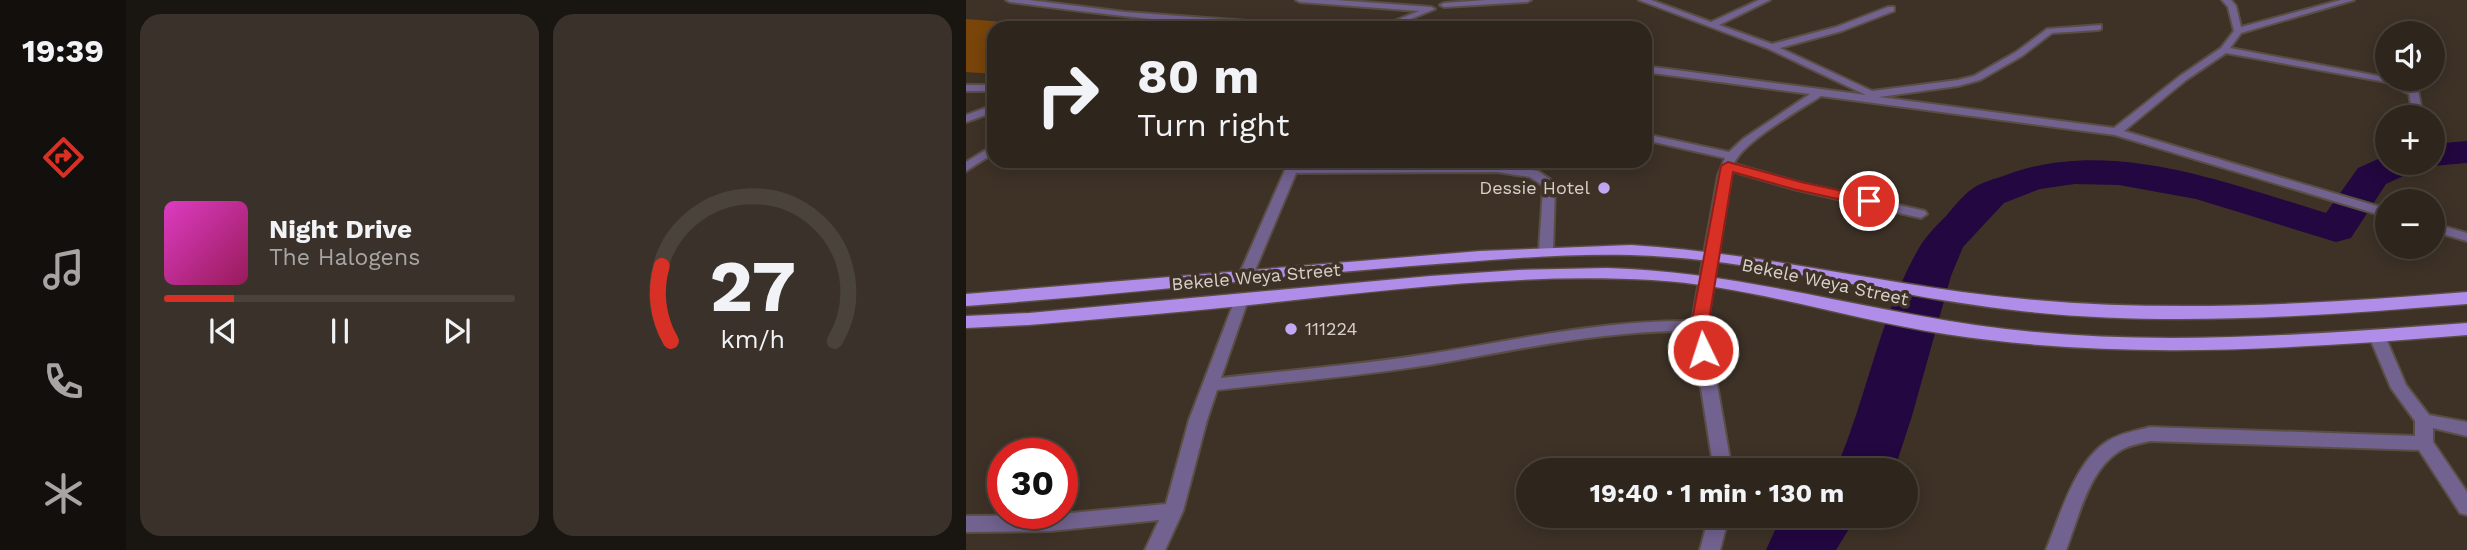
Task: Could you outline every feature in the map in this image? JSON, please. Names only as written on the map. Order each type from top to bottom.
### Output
[{"type":"main road","points":[[966,300],[1086,292],[1246,275],[1546,250],[1631,250],[1713,255],[1947,296],[2098,312],[2160,314],[2308,311],[2467,298]]},
{"type":"main road","name":"Bekele Weya Street","points":[[966,323],[1241,300],[1424,281],[1609,273],[1707,279],[1945,328],[2085,342],[2239,343],[2467,329]]},
{"type":"street","points":[[1010,0],[1205,21]]},
{"type":"street","points":[[1047,6],[1063,0]]},
{"type":"street","points":[[1300,0],[1431,9]]},
{"type":"street","points":[[1399,21],[1458,0]]},
{"type":"street","points":[[1444,5],[1528,0]]},
{"type":"street","points":[[1643,0],[1772,47],[1896,104]]},
{"type":"street","points":[[1712,25],[1766,0]]},
{"type":"street","points":[[2227,0],[2232,6],[2238,31]]},
{"type":"street","points":[[2116,132],[2183,78],[2224,50],[2238,31],[2350,0]]},
{"type":"street","points":[[1772,47],[1839,29],[1891,9]]},
{"type":"street","points":[[1870,94],[1958,83],[1977,78],[2019,54],[2050,31],[2098,27]]},
{"type":"street","points":[[2224,50],[2389,80],[2414,92],[2416,105]]},
{"type":"street","points":[[1652,70],[2116,132],[2375,209]]},
{"type":"street","points":[[966,88],[987,89]]},
{"type":"street","points":[[1721,458],[1699,326],[1729,161],[1747,141],[1820,92]]},
{"type":"street","points":[[966,119],[987,111]]},
{"type":"street","points":[[1652,139],[1729,161],[1798,186],[1921,214]]},
{"type":"street","points":[[966,167],[987,153]]},
{"type":"street","points":[[1246,275],[1293,168]]},
{"type":"street","points":[[1497,168],[1534,174],[1547,183],[1546,250]]},
{"type":"street","points":[[2445,231],[2467,237]]},
{"type":"street","points":[[1155,550],[1173,511],[1211,385],[1241,300]]},
{"type":"street","points":[[1211,385],[1392,365],[1544,338],[1657,324],[1699,326]]},
{"type":"street","points":[[2378,336],[2399,388],[2424,420],[2424,443],[2467,507]]},
{"type":"street","points":[[2424,420],[2467,429]]},
{"type":"street","points":[[2056,550],[2094,463],[2115,446],[2150,434],[2424,443]]},
{"type":"street","points":[[966,524],[1049,523],[1173,511]]},
{"type":"street","points":[[1710,550],[1716,528]]},
{"type":"shaded area","points":[[966,19],[992,21],[987,21],[987,74],[966,72]]},
{"type":"waterway","points":[[2445,154],[2467,152]]},
{"type":"waterway","points":[[1869,458],[1885,416],[1918,304],[1940,249],[1986,197],[2031,179],[2075,172],[2119,173],[2208,190],[2336,229],[2375,175]]},
{"type":"waterway","points":[[1798,550],[1816,528]]},
{"type":"place","name":"Dessie Hotel","points":[[1604,188]]},
{"type":"place","name":"111224","points":[[1291,329]]},
{"type":"route","points":[[1703,350],[1699,326],[1713,255],[1724,176],[1728,166],[1798,186],[1869,201]]}]
